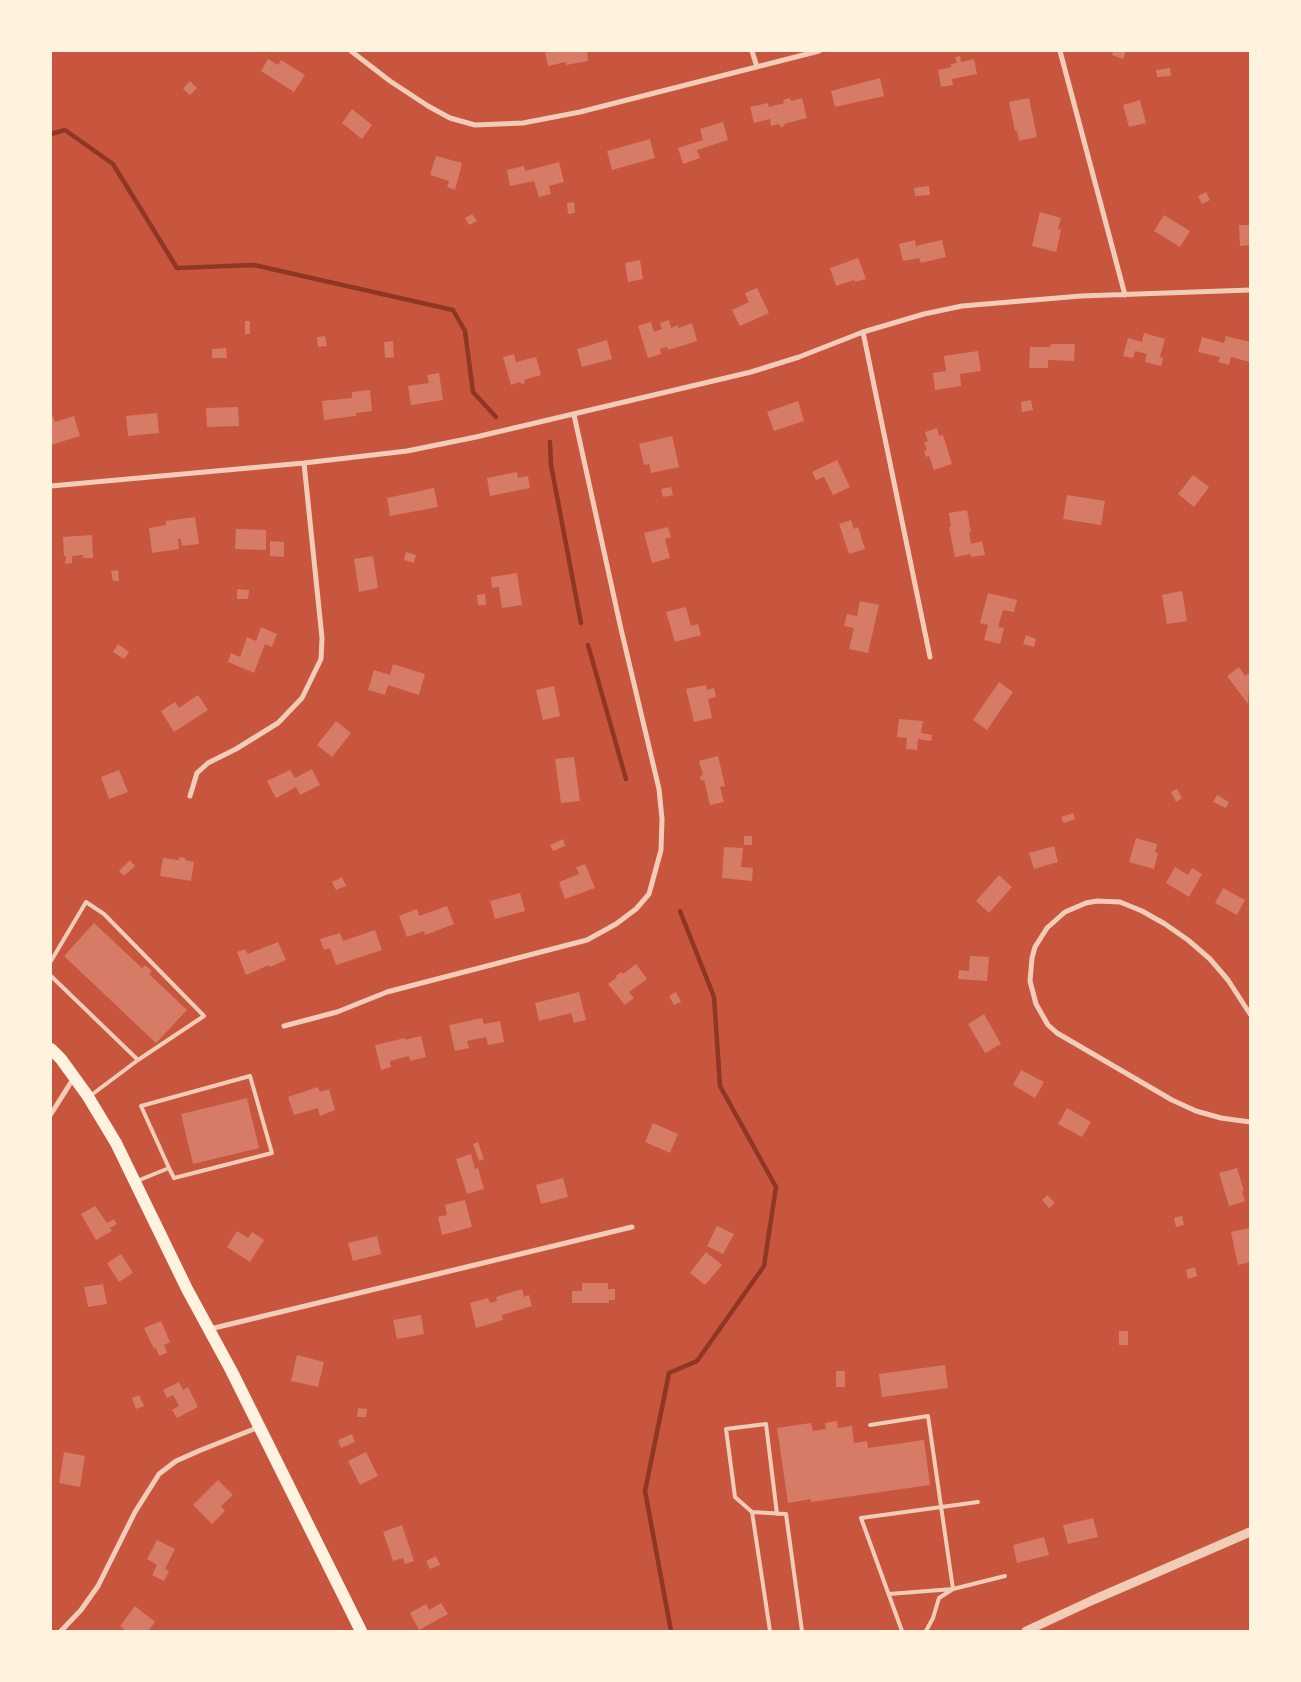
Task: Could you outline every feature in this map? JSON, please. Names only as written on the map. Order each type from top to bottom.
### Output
[{"type":"main road","points":[[51,1049],[89,1097],[116,1143],[187,1289],[259,1427],[361,1631]]},
{"type":"street","points":[[351,51],[390,81],[428,106],[450,118],[475,125],[523,123],[580,112],[819,51]]},
{"type":"street","points":[[752,51],[757,67]]},
{"type":"street","points":[[1060,51],[1125,295]]},
{"type":"street","points":[[51,486],[304,463],[407,451],[751,372],[863,332],[924,314],[962,306],[1081,296],[1250,290]]},
{"type":"street","points":[[863,332],[930,657]]},
{"type":"street","points":[[284,1026],[337,1012],[387,992],[587,940],[616,924],[636,909],[649,894],[661,850],[662,819],[659,789],[621,629],[574,414]]},
{"type":"street","points":[[190,796],[197,773],[208,763],[236,749],[278,723],[302,698],[321,659],[322,638],[304,463]]},
{"type":"street","points":[[1250,1014],[1228,980],[1210,959],[1188,940],[1165,924],[1136,908],[1120,902],[1097,901],[1080,905],[1064,912],[1047,928],[1035,947],[1030,982],[1034,999],[1041,1015],[1057,1033],[1172,1100],[1196,1111],[1221,1118],[1250,1122]]},
{"type":"street","points":[[51,1114],[74,1077]]},
{"type":"street","points":[[209,1329],[632,1227]]},
{"type":"street","points":[[61,1631],[81,1610],[98,1586],[135,1512],[159,1474],[176,1461],[259,1427]]},
{"type":"street","points":[[1026,1631],[1250,1532]]},
{"type":"lane","points":[[51,961],[86,902],[104,914],[204,1016],[138,1060],[89,1097]]},
{"type":"lane","points":[[51,976],[138,1060]]},
{"type":"lane","points":[[250,1076],[272,1153],[174,1178],[169,1168],[141,1106],[250,1076]]},
{"type":"lane","points":[[135,1182],[169,1168]]},
{"type":"lane","points":[[870,1425],[928,1416],[953,1589]]},
{"type":"lane","points":[[777,1514],[766,1424],[726,1429],[735,1497],[752,1512],[777,1514],[786,1514],[802,1631]]},
{"type":"lane","points":[[902,1631],[861,1518],[978,1502]]},
{"type":"lane","points":[[752,1512],[770,1631]]},
{"type":"lane","points":[[889,1594],[953,1589],[1005,1576]]},
{"type":"lane","points":[[926,1631],[933,1618],[939,1598],[953,1589]]},
{"type":"building","points":[[587,51],[588,61],[566,65],[566,62],[548,66],[545,52]]},
{"type":"building","points":[[1113,51],[1126,51],[1123,59],[1112,55]]},
{"type":"building","points":[[960,56],[961,62],[974,59],[977,74],[952,79],[953,85],[941,87],[938,70],[951,67],[951,64],[957,63],[955,57]]},
{"type":"building","points":[[268,59],[278,65],[281,60],[305,75],[294,92],[261,71]]},
{"type":"building","points":[[1170,68],[1171,76],[1157,77],[1156,70]]},
{"type":"building","points":[[880,78],[884,96],[835,107],[831,91]]},
{"type":"building","points":[[190,81],[197,88],[190,95],[183,89]]},
{"type":"building","points":[[790,98],[791,101],[802,98],[807,118],[784,124],[785,126],[780,127],[779,124],[771,126],[770,119],[754,123],[750,107],[768,103],[769,107],[784,103],[783,100]]},
{"type":"building","points":[[1029,98],[1037,137],[1019,141],[1009,102]]},
{"type":"building","points":[[1140,100],[1146,123],[1129,127],[1123,105]]},
{"type":"building","points":[[352,109],[372,125],[362,139],[342,123]]},
{"type":"building","points":[[723,122],[728,140],[697,150],[700,158],[683,164],[678,148],[703,140],[700,129]]},
{"type":"building","points":[[650,139],[655,158],[612,170],[607,151]]},
{"type":"building","points":[[436,156],[462,163],[455,190],[447,187],[449,181],[430,175]]},
{"type":"building","points":[[559,162],[564,182],[549,186],[551,194],[539,197],[534,181],[510,186],[507,170],[524,166],[525,171]]},
{"type":"building","points":[[929,186],[930,195],[915,196],[914,188]]},
{"type":"building","points":[[1206,192],[1210,200],[1202,204],[1198,196]]},
{"type":"building","points":[[574,202],[575,213],[568,214],[567,203]]},
{"type":"building","points":[[1040,212],[1061,218],[1058,229],[1061,230],[1056,252],[1032,246]]},
{"type":"building","points":[[472,214],[477,221],[469,225],[465,218]]},
{"type":"building","points":[[1164,215],[1190,231],[1180,247],[1154,231]]},
{"type":"building","points":[[1239,225],[1250,225],[1250,245],[1240,246]]},
{"type":"building","points":[[915,240],[916,246],[942,240],[946,257],[921,263],[919,258],[903,261],[899,244]]},
{"type":"building","points":[[858,258],[866,279],[855,282],[854,280],[836,286],[830,268]]},
{"type":"building","points":[[640,260],[643,279],[628,282],[625,263]]},
{"type":"building","points":[[757,288],[769,313],[740,326],[732,310],[749,302],[745,293]]},
{"type":"building","points":[[669,320],[671,328],[678,325],[678,328],[692,323],[697,341],[668,350],[667,347],[660,349],[661,354],[648,358],[638,326],[651,322],[654,332],[662,329],[660,323]]},
{"type":"building","points":[[245,321],[250,321],[250,334],[245,334]]},
{"type":"building","points":[[1144,333],[1165,339],[1160,357],[1163,358],[1161,366],[1145,362],[1147,354],[1135,351],[1133,358],[1123,356],[1128,338],[1142,342]]},
{"type":"building","points":[[325,336],[327,346],[318,347],[317,337]]},
{"type":"building","points":[[1226,336],[1250,342],[1250,362],[1231,357],[1229,365],[1218,362],[1220,357],[1198,352],[1202,337],[1224,343]]},
{"type":"building","points":[[607,340],[612,359],[582,367],[577,349]]},
{"type":"building","points":[[393,341],[394,357],[385,358],[384,342]]},
{"type":"building","points":[[1051,344],[1075,344],[1074,361],[1048,360],[1048,368],[1029,368],[1030,347],[1050,347]]},
{"type":"building","points":[[226,348],[227,358],[212,358],[212,349]]},
{"type":"building","points":[[978,351],[981,371],[960,374],[961,386],[935,390],[933,373],[946,371],[944,356]]},
{"type":"building","points":[[514,354],[516,362],[536,357],[541,375],[524,380],[525,383],[521,384],[520,382],[511,385],[503,357]]},
{"type":"building","points":[[439,373],[443,400],[411,405],[408,386],[429,383],[427,375]]},
{"type":"building","points":[[370,390],[372,411],[356,413],[356,416],[324,420],[322,401],[352,398],[352,392]]},
{"type":"building","points":[[1031,400],[1033,410],[1022,412],[1021,402]]},
{"type":"building","points":[[798,401],[804,421],[774,431],[767,412]]},
{"type":"building","points":[[238,407],[239,426],[207,427],[206,408]]},
{"type":"building","points":[[51,412],[55,422],[74,416],[80,436],[51,445]]},
{"type":"building","points":[[157,413],[159,433],[128,436],[126,416]]},
{"type":"building","points":[[937,428],[939,436],[943,435],[952,464],[934,470],[929,456],[926,457],[924,451],[927,450],[924,442],[928,441],[925,432]]},
{"type":"building","points":[[672,436],[679,467],[651,473],[649,464],[644,465],[639,444]]},
{"type":"building","points":[[837,460],[850,487],[833,495],[824,477],[816,480],[812,472]]},
{"type":"building","points":[[517,472],[518,478],[528,476],[530,488],[490,496],[487,478]]},
{"type":"building","points":[[1193,475],[1209,487],[1194,507],[1178,494]]},
{"type":"building","points":[[671,487],[673,495],[663,497],[661,489]]},
{"type":"building","points":[[434,488],[438,507],[390,516],[387,498]]},
{"type":"building","points":[[1067,495],[1105,501],[1101,525],[1063,519]]},
{"type":"building","points":[[967,510],[971,544],[982,541],[985,555],[971,557],[971,554],[955,557],[949,527],[951,527],[949,513]]},
{"type":"building","points":[[195,517],[199,544],[182,546],[181,539],[178,539],[179,549],[152,553],[149,528],[166,525],[166,521]]},
{"type":"building","points":[[851,520],[854,529],[858,527],[865,549],[849,554],[839,524]]},
{"type":"building","points":[[668,527],[671,537],[665,539],[670,558],[652,563],[644,533]]},
{"type":"building","points":[[236,529],[266,530],[266,550],[235,549]]},
{"type":"building","points":[[92,535],[93,558],[83,558],[83,555],[72,556],[72,563],[65,564],[66,556],[64,556],[63,537]]},
{"type":"building","points":[[270,541],[284,542],[284,557],[270,556]]},
{"type":"building","points":[[406,552],[416,555],[414,563],[404,560]]},
{"type":"building","points":[[373,556],[378,588],[359,592],[354,559]]},
{"type":"building","points":[[118,570],[119,581],[113,581],[111,571]]},
{"type":"building","points":[[517,573],[522,605],[502,608],[499,587],[492,588],[491,577]]},
{"type":"building","points":[[237,589],[249,590],[248,599],[237,599]]},
{"type":"building","points":[[1182,591],[1187,621],[1167,624],[1162,595]]},
{"type":"building","points":[[988,593],[1017,600],[1014,612],[1003,610],[998,627],[1004,628],[1000,644],[984,640],[988,625],[980,623]]},
{"type":"building","points":[[485,594],[486,605],[478,605],[477,595]]},
{"type":"building","points":[[860,601],[879,605],[868,653],[849,649],[854,628],[844,626],[847,614],[857,616]]},
{"type":"building","points":[[686,607],[691,626],[698,624],[701,635],[675,642],[666,612]]},
{"type":"building","points":[[261,627],[277,634],[272,647],[265,644],[254,673],[228,662],[231,653],[240,657],[247,637],[256,641]]},
{"type":"building","points":[[1026,635],[1036,639],[1034,647],[1023,644]]},
{"type":"building","points":[[118,644],[129,652],[124,659],[113,652]]},
{"type":"building","points":[[393,664],[425,674],[419,695],[388,685],[385,695],[368,690],[374,670],[390,675]]},
{"type":"building","points":[[1239,667],[1245,676],[1250,673],[1248,704],[1227,676]]},
{"type":"building","points":[[999,682],[1013,692],[987,730],[973,720]]},
{"type":"building","points":[[706,685],[707,690],[714,688],[716,697],[708,699],[712,718],[694,722],[686,689]]},
{"type":"building","points":[[554,686],[560,716],[543,720],[536,690]]},
{"type":"building","points":[[198,695],[208,710],[174,732],[161,711],[175,702],[179,708]]},
{"type":"building","points":[[899,719],[923,721],[921,733],[932,735],[931,741],[918,739],[917,750],[906,749],[907,738],[897,737]]},
{"type":"building","points":[[336,721],[351,733],[332,757],[317,745]]},
{"type":"building","points":[[718,756],[725,786],[720,787],[724,802],[710,805],[704,780],[701,781],[700,776],[703,775],[699,761]]},
{"type":"building","points":[[574,757],[580,801],[561,803],[555,759]]},
{"type":"building","points":[[312,769],[320,785],[300,795],[296,787],[276,798],[267,781],[290,770],[295,778]]},
{"type":"building","points":[[119,770],[128,792],[109,799],[101,777]]},
{"type":"building","points":[[1177,789],[1182,798],[1176,802],[1171,792]]},
{"type":"building","points":[[1217,795],[1229,802],[1226,808],[1213,802]]},
{"type":"building","points":[[1073,813],[1075,819],[1064,823],[1061,817]]},
{"type":"building","points":[[744,836],[752,836],[752,845],[744,845]]},
{"type":"building","points":[[1136,838],[1157,844],[1155,852],[1158,853],[1154,869],[1129,862]]},
{"type":"building","points":[[563,839],[565,846],[553,851],[550,845]]},
{"type":"building","points":[[1054,846],[1058,862],[1034,869],[1029,853]]},
{"type":"building","points":[[724,847],[743,848],[741,867],[753,868],[752,881],[722,878]]},
{"type":"building","points":[[179,857],[194,862],[191,881],[160,876],[163,858],[179,860]]},
{"type":"building","points":[[130,860],[135,866],[124,876],[119,871]]},
{"type":"building","points":[[585,864],[595,888],[565,899],[559,882],[579,874],[576,867]]},
{"type":"building","points":[[1175,867],[1188,875],[1192,868],[1202,874],[1189,897],[1166,883]]},
{"type":"building","points":[[999,875],[1012,887],[989,913],[976,901]]},
{"type":"building","points":[[342,877],[346,886],[336,890],[332,882]]},
{"type":"building","points":[[1223,888],[1245,900],[1237,915],[1215,903]]},
{"type":"building","points":[[520,893],[525,911],[495,919],[490,901]]},
{"type":"building","points":[[447,906],[454,924],[425,935],[424,931],[407,937],[399,916],[417,909],[419,916]]},
{"type":"building","points":[[94,923],[142,968],[145,965],[152,971],[149,974],[187,1010],[156,1043],[64,956]]},
{"type":"building","points":[[375,930],[382,950],[336,965],[330,948],[324,950],[320,939],[340,933],[343,941]]},
{"type":"building","points":[[278,942],[286,960],[246,975],[237,952],[245,949],[248,954]]},
{"type":"building","points":[[970,956],[989,957],[987,981],[958,979],[959,970],[969,971]]},
{"type":"building","points":[[636,964],[647,979],[629,992],[634,998],[625,1005],[608,984],[621,972],[623,974]]},
{"type":"building","points":[[579,992],[586,1020],[574,1023],[571,1013],[539,1021],[535,1003]]},
{"type":"building","points":[[676,992],[681,1002],[674,1005],[669,996]]},
{"type":"building","points":[[984,1014],[1001,1044],[985,1053],[968,1024]]},
{"type":"building","points":[[482,1018],[484,1024],[500,1021],[504,1042],[488,1045],[486,1037],[467,1041],[469,1048],[455,1051],[449,1025]]},
{"type":"building","points":[[421,1036],[426,1057],[410,1061],[409,1056],[390,1061],[391,1067],[381,1070],[375,1045]]},
{"type":"building","points":[[1021,1070],[1044,1082],[1035,1098],[1013,1085]]},
{"type":"building","points":[[318,1087],[320,1092],[329,1089],[335,1110],[320,1116],[318,1108],[294,1115],[288,1097]]},
{"type":"building","points":[[247,1098],[259,1148],[193,1164],[181,1114]]},
{"type":"building","points":[[1067,1108],[1091,1122],[1082,1137],[1058,1124]]},
{"type":"building","points":[[653,1123],[678,1134],[670,1153],[645,1142]]},
{"type":"building","points":[[478,1142],[484,1159],[479,1161],[473,1144]]},
{"type":"building","points":[[471,1154],[475,1169],[478,1168],[484,1189],[467,1194],[456,1159]]},
{"type":"building","points":[[1237,1168],[1245,1201],[1229,1206],[1219,1173]]},
{"type":"building","points":[[563,1178],[568,1197],[541,1204],[536,1185]]},
{"type":"building","points":[[1047,1195],[1055,1203],[1049,1208],[1042,1200]]},
{"type":"building","points":[[465,1200],[472,1227],[442,1235],[438,1217],[447,1215],[445,1205]]},
{"type":"building","points":[[95,1206],[107,1223],[114,1219],[117,1224],[110,1228],[112,1231],[96,1240],[81,1214]]},
{"type":"building","points":[[1182,1216],[1184,1225],[1176,1227],[1174,1218]]},
{"type":"building","points":[[717,1226],[734,1234],[723,1254],[707,1246]]},
{"type":"building","points":[[1249,1228],[1250,1262],[1238,1265],[1231,1232]]},
{"type":"building","points":[[237,1231],[248,1238],[252,1232],[264,1240],[250,1262],[227,1247]]},
{"type":"building","points":[[377,1236],[381,1254],[353,1261],[348,1243]]},
{"type":"building","points":[[706,1252],[722,1265],[705,1285],[690,1273]]},
{"type":"building","points":[[121,1254],[133,1273],[119,1282],[107,1263]]},
{"type":"building","points":[[1195,1267],[1197,1276],[1188,1279],[1186,1270]]},
{"type":"building","points":[[582,1283],[608,1283],[608,1289],[615,1289],[615,1300],[609,1300],[609,1303],[572,1303],[572,1291],[582,1291]]},
{"type":"building","points":[[103,1284],[107,1304],[88,1307],[84,1287]]},
{"type":"building","points":[[522,1289],[524,1297],[529,1295],[532,1306],[502,1315],[503,1320],[476,1328],[470,1303],[488,1298],[490,1303],[497,1301],[496,1297]]},
{"type":"building","points":[[421,1315],[424,1334],[397,1339],[393,1320]]},
{"type":"building","points":[[161,1321],[170,1342],[164,1345],[167,1353],[159,1356],[144,1328]]},
{"type":"building","points":[[1119,1331],[1128,1331],[1128,1345],[1119,1345]]},
{"type":"building","points":[[297,1355],[324,1362],[318,1387],[291,1381]]},
{"type":"building","points":[[945,1365],[948,1388],[882,1397],[879,1374]]},
{"type":"building","points":[[836,1371],[845,1371],[845,1387],[836,1387]]},
{"type":"building","points":[[179,1382],[183,1390],[188,1387],[198,1407],[177,1418],[172,1410],[179,1406],[173,1395],[167,1398],[163,1390]]},
{"type":"building","points":[[139,1395],[144,1406],[136,1409],[132,1398]]},
{"type":"building","points":[[358,1408],[367,1409],[366,1417],[357,1417]]},
{"type":"building","points":[[837,1421],[838,1428],[852,1426],[854,1443],[867,1441],[868,1448],[924,1440],[930,1485],[811,1502],[811,1499],[788,1503],[777,1428],[811,1423],[813,1431],[826,1429],[825,1423]]},
{"type":"building","points":[[352,1434],[355,1442],[341,1448],[338,1440]]},
{"type":"building","points":[[64,1452],[85,1456],[80,1487],[59,1483]]},
{"type":"building","points":[[366,1452],[378,1476],[360,1485],[348,1461]]},
{"type":"building","points":[[218,1480],[233,1495],[221,1506],[225,1511],[212,1524],[193,1505]]},
{"type":"building","points":[[1093,1518],[1098,1537],[1068,1544],[1063,1525]]},
{"type":"building","points":[[402,1525],[414,1561],[405,1564],[403,1558],[393,1561],[383,1532]]},
{"type":"building","points":[[1044,1537],[1049,1555],[1017,1563],[1013,1545]]},
{"type":"building","points":[[157,1540],[175,1549],[165,1569],[169,1571],[164,1581],[152,1575],[157,1565],[147,1559]]},
{"type":"building","points":[[436,1556],[440,1565],[430,1569],[426,1561]]},
{"type":"building","points":[[441,1603],[448,1614],[419,1630],[410,1613],[426,1604],[429,1610]]},
{"type":"building","points":[[135,1606],[155,1622],[148,1631],[126,1631],[120,1626]]},
{"type":"waterway","points":[[51,134],[65,130],[113,164],[177,268],[254,265],[453,310],[465,331],[473,392],[496,417]]},
{"type":"waterway","points":[[550,442],[551,465],[581,623]]},
{"type":"waterway","points":[[588,645],[626,779]]},
{"type":"waterway","points":[[671,1631],[645,1491],[669,1373],[697,1361],[764,1266],[776,1187],[720,1086],[714,997],[680,911]]}]
